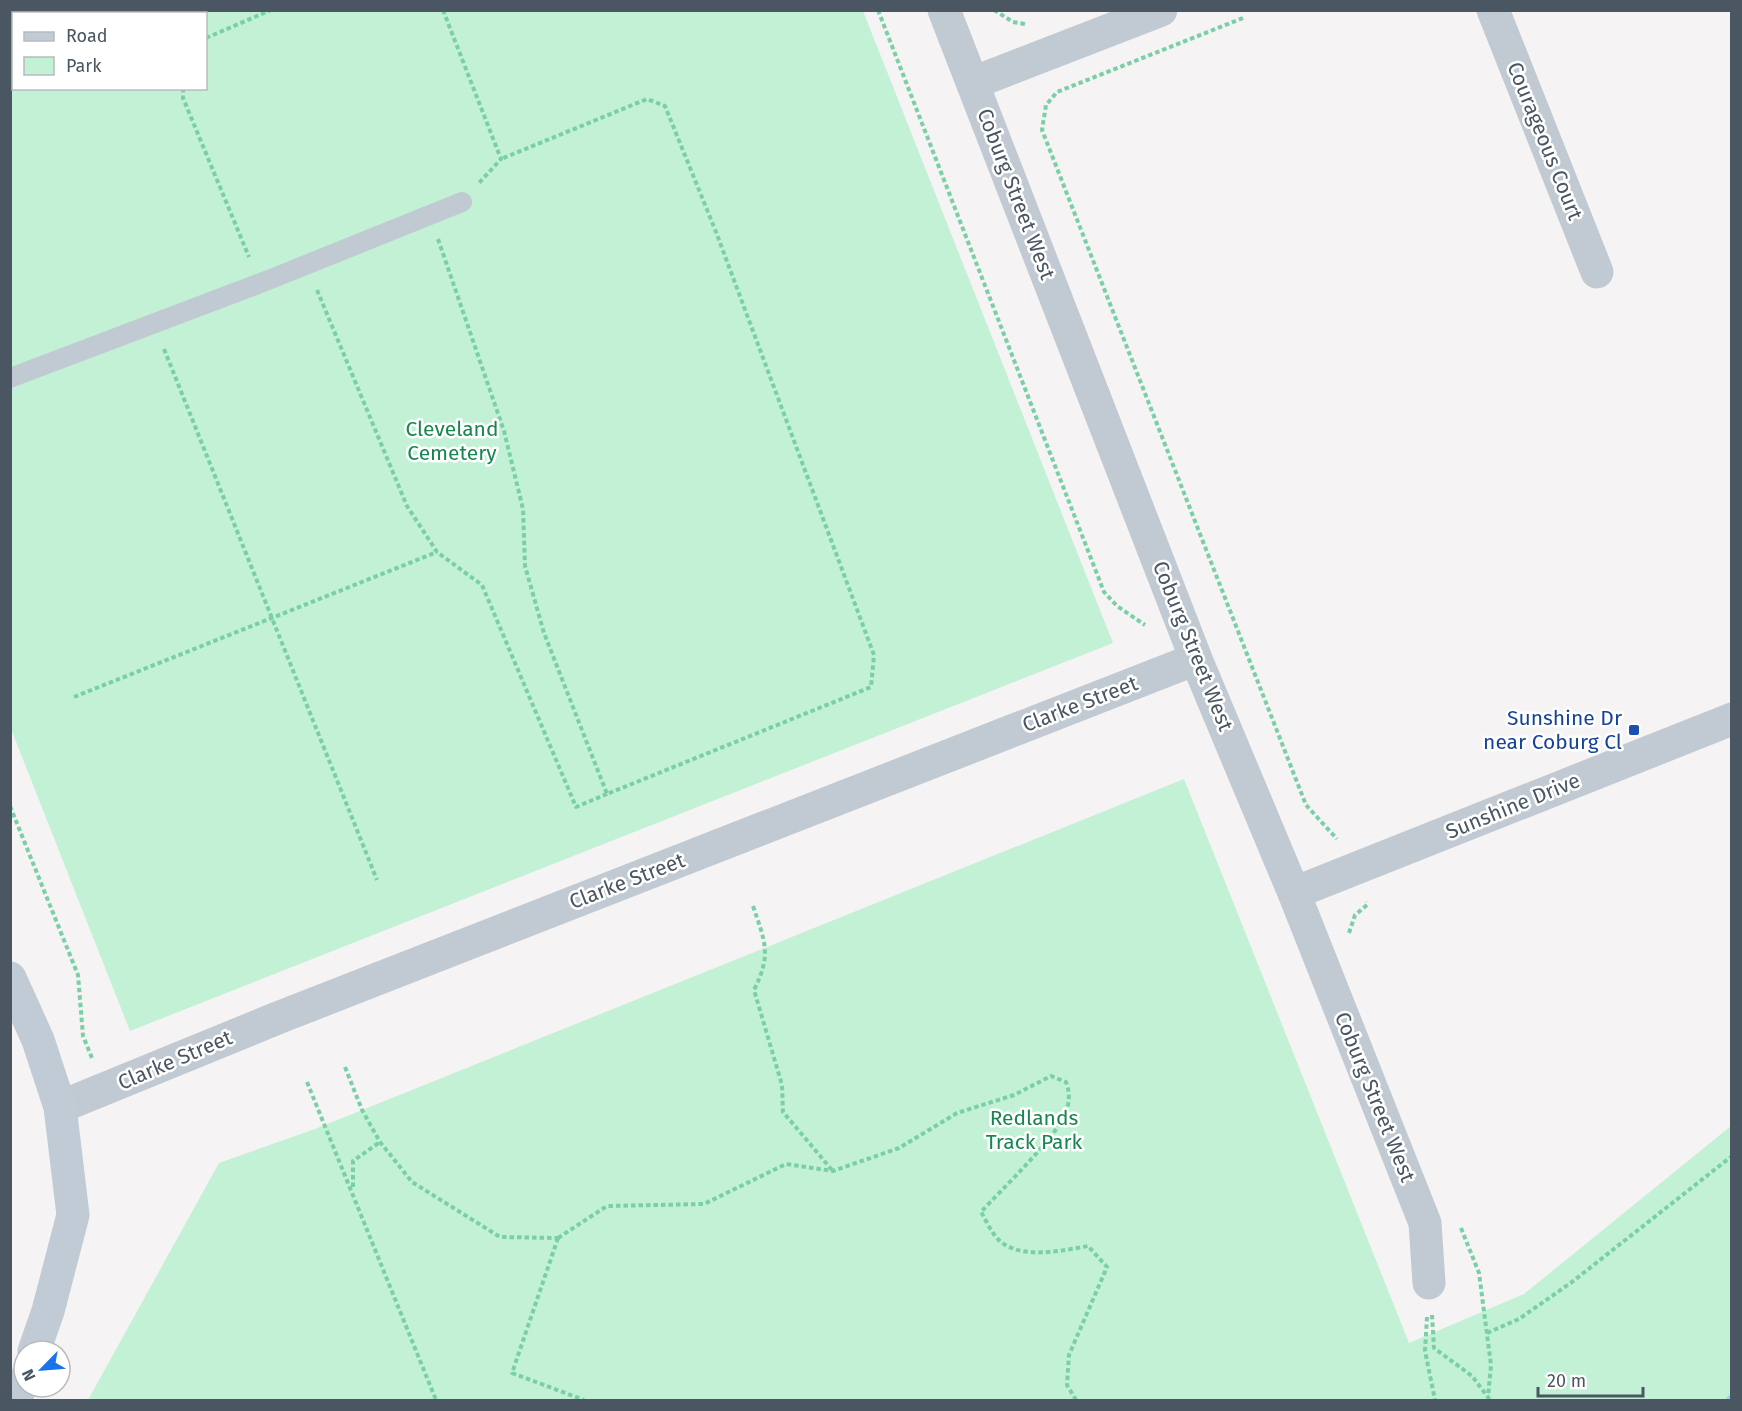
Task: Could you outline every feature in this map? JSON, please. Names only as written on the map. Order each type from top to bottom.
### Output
[{"type":"main road","points":[[10,978],[38,1040],[60,1107],[73,1215],[48,1311],[38,1339]]},
{"type":"street","name":"Coburg Street West","points":[[944,10],[1196,658],[1294,893],[1425,1223],[1429,1284]]},
{"type":"street","points":[[973,83],[1161,10]]},
{"type":"street","name":"Courageous Court","points":[[1493,10],[1597,272]]},
{"type":"street","name":"Clarke Street","points":[[60,1107],[280,1017],[1196,658]]},
{"type":"street","name":"Sunshine Drive","points":[[1294,893],[1731,719]]},
{"type":"lane","points":[[10,378],[260,283],[462,202]]},
{"type":"path","points":[[207,38],[271,10]]},
{"type":"path","points":[[443,10],[501,159]]},
{"type":"path","points":[[878,10],[1104,592],[1117,606],[1136,616],[1146,626],[1147,633]]},
{"type":"path","points":[[993,10],[997,15],[1019,23]]},
{"type":"path","points":[[1243,18],[1057,92],[1046,105],[1042,130],[1306,805],[1341,844]]},
{"type":"path","points":[[183,90],[183,98],[260,283]]},
{"type":"path","points":[[306,265],[407,506],[438,552],[482,585],[576,807],[871,687],[874,655],[716,232],[665,105],[647,99],[501,159],[462,202]]},
{"type":"path","points":[[430,214],[504,431],[523,509],[525,566],[544,633],[607,794]]},
{"type":"path","points":[[154,323],[377,880]]},
{"type":"path","points":[[74,698],[438,552]]},
{"type":"path","points":[[10,806],[78,975],[83,1036],[104,1090]]},
{"type":"path","points":[[753,906],[766,947],[762,974],[754,990],[782,1085],[783,1112],[833,1171]]},
{"type":"path","points":[[345,1068],[362,1110],[380,1142],[412,1182],[500,1237],[558,1238],[607,1206],[704,1204],[786,1164],[833,1171],[899,1148],[957,1113],[1014,1095],[1051,1076],[1066,1082],[1070,1094],[1065,1115],[1039,1149],[981,1212],[997,1239],[1024,1252],[1053,1252],[1088,1246],[1107,1268],[1069,1355],[1067,1385],[1076,1401]]},
{"type":"path","points":[[307,1082],[353,1190],[436,1401]]},
{"type":"path","points":[[353,1190],[353,1161],[380,1142]]},
{"type":"path","points":[[1487,1333],[1519,1319],[1572,1282],[1731,1156]]},
{"type":"path","points":[[558,1238],[512,1373],[584,1401]]},
{"type":"path","points":[[1429,1284],[1434,1348],[1472,1376],[1489,1399]]},
{"type":"path","points":[[1429,1284],[1425,1351],[1435,1401]]},
{"type":"green space","name":"Cleveland Cemetery","points":[[863,11],[1113,643],[130,1031],[11,729],[11,80],[12,90],[207,90],[207,12],[182,12]]},
{"type":"green space","name":"Redlands Track Park","points":[[1184,779],[1409,1343],[1524,1294],[1731,1126],[1731,1400],[88,1400],[219,1163],[315,1129]]},
{"type":"place","name":"Sunshine Dr near Coburg Cl","points":[[1634,730]]}]
